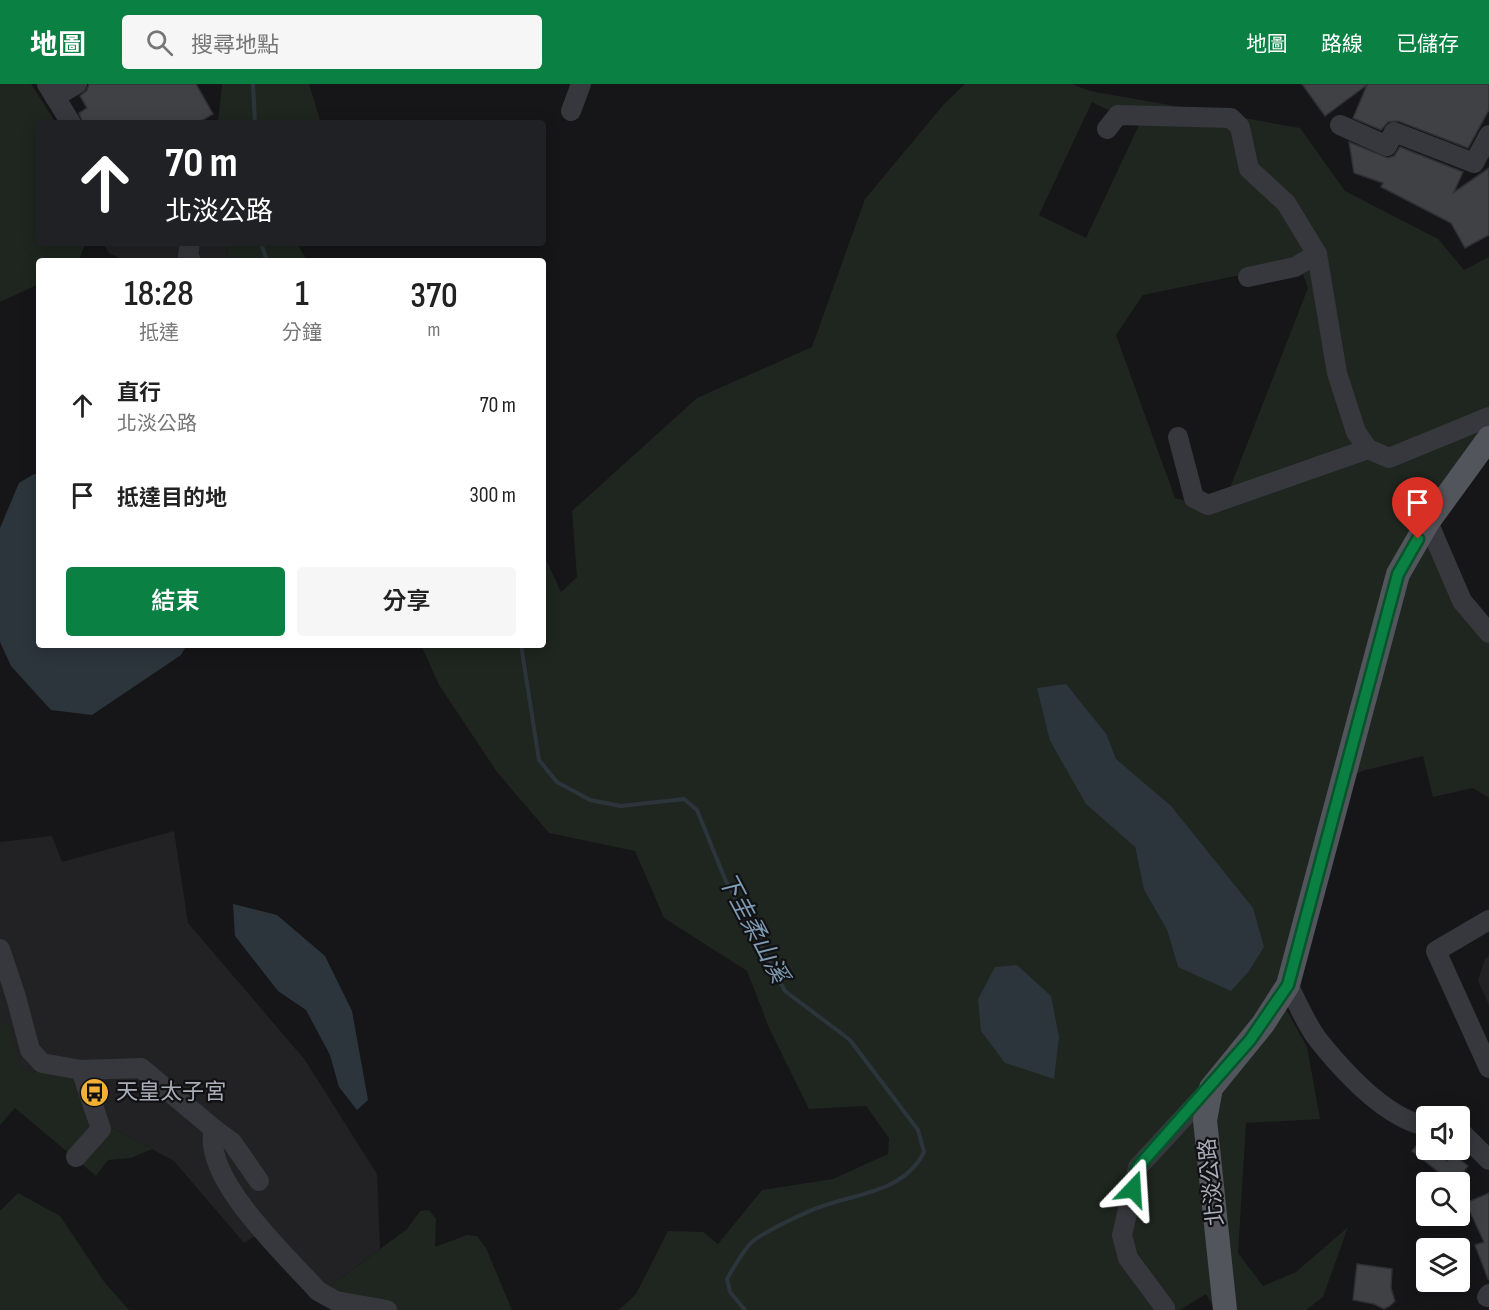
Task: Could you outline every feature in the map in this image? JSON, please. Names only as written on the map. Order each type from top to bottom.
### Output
[{"type":"main road","name":"北淡公路","points":[[1225,1310],[1205,1120],[1211,1088],[1263,1024],[1288,985],[1398,574],[1428,522],[1489,438]]},
{"type":"street","points":[[69,120],[51,91],[77,84]]},
{"type":"street","points":[[571,111],[581,84]]},
{"type":"street","points":[[1107,129],[1118,115],[1231,118],[1240,127],[1249,168],[1286,203],[1317,254],[1337,373],[1356,432],[1368,449],[1389,458],[1489,417]]},
{"type":"street","points":[[1340,125],[1387,146],[1394,132],[1474,164],[1489,135]]},
{"type":"street","points":[[1248,277],[1295,267],[1317,254]]},
{"type":"street","points":[[1178,437],[1194,498],[1208,505],[1368,449]]},
{"type":"street","points":[[1428,522],[1462,601],[1489,633]]},
{"type":"street","points":[[1489,920],[1436,951],[1489,1068]]},
{"type":"street","points":[[0,949],[30,1050],[42,1063],[81,1070],[141,1068],[232,1142],[259,1181]]},
{"type":"street","points":[[1288,985],[1318,1040],[1385,1107],[1416,1121]]},
{"type":"street","points":[[76,1156],[101,1129],[81,1070]]},
{"type":"street","points":[[1165,1308],[1128,1258],[1122,1235],[1138,1167],[1211,1088]]},
{"type":"street","points":[[214,1129],[210,1142],[218,1165],[235,1198],[318,1291],[336,1301],[387,1310]]},
{"type":"street","points":[[1470,1141],[1489,1160]]},
{"type":"shaded area","points":[[0,84],[31,84],[54,120],[36,120],[36,246],[85,246],[79,258],[36,258],[36,285],[0,302]]},
{"type":"shaded area","points":[[222,84],[309,84],[320,120],[218,120]]},
{"type":"shaded area","points":[[965,84],[1072,84],[1090,91],[1300,128],[1345,191],[1438,239],[1464,270],[1489,257],[1489,445],[1431,525],[1467,599],[1489,622],[1489,798],[1473,788],[1433,797],[1423,756],[1362,771],[1335,787],[1275,989],[1307,1047],[1320,1119],[1246,1123],[1238,1253],[1263,1286],[1296,1272],[1348,1227],[1323,1297],[1306,1310],[1215,1310],[1206,1294],[1180,1310],[619,1310],[636,1294],[668,1231],[703,1232],[718,1244],[762,1190],[833,1179],[888,1154],[889,1138],[866,1106],[809,1109],[770,1030],[747,971],[664,918],[635,851],[549,833],[497,772],[439,685],[422,648],[546,648],[546,560],[561,592],[577,577],[572,511],[697,398],[812,347],[865,199],[944,104]],"holes":[[[1092,102],[1139,125],[1086,238],[1039,215]],[[1299,263],[1308,288],[1221,511],[1175,498],[1116,335],[1143,295]],[[1107,735],[1116,759],[1253,908],[1178,967],[1167,930],[1144,890],[1135,847],[1086,803],[1050,741]]]},
{"type":"shaded area","points":[[105,246],[227,246],[228,258],[120,258],[109,253]]},
{"type":"shaded area","points":[[227,246],[299,246],[305,258],[228,258]]},
{"type":"shaded area","points":[[36,474],[36,648],[185,648],[181,655],[92,715],[51,710],[11,666],[0,642],[0,528],[19,483]]},
{"type":"shaded area","points":[[1066,684],[1107,735],[1116,759],[1171,806],[1253,908],[1264,947],[1249,971],[1231,991],[1178,967],[1167,930],[1144,890],[1135,847],[1086,804],[1050,741],[1037,688]]},
{"type":"shaded area","points":[[174,831],[188,923],[305,1060],[377,1174],[380,1249],[325,1290],[269,1227],[244,1243],[174,1161],[111,1127],[91,1078],[22,1070],[8,1024],[0,1023],[0,842],[52,836],[62,862]]},
{"type":"shaded area","points":[[233,904],[277,915],[325,956],[352,1011],[368,1100],[357,1110],[339,1087],[330,1055],[306,1010],[278,991],[235,936]]},
{"type":"shaded area","points":[[1489,956],[1489,1005],[1478,981],[1485,959]]},
{"type":"shaded area","points":[[1017,965],[1051,996],[1059,1037],[1054,1079],[1005,1063],[981,1031],[978,999],[995,967]]},
{"type":"shaded area","points":[[0,1023],[8,1023],[22,1070],[91,1078],[111,1127],[152,1149],[131,1158],[108,1160],[96,1176],[15,1108],[0,1125]]},
{"type":"shaded area","points":[[18,1193],[60,1216],[105,1283],[129,1310],[0,1310],[0,1211]]},
{"type":"shaded area","points":[[429,1210],[436,1219],[435,1247],[467,1235],[477,1236],[486,1248],[512,1310],[331,1310],[337,1298],[325,1290],[407,1229],[420,1211]]},
{"type":"building","points":[[89,84],[196,84],[213,114],[203,120],[82,120],[79,113],[87,108],[80,96],[87,90]]},
{"type":"building","points":[[1302,84],[1489,84],[1489,110],[1468,148],[1398,121],[1388,122],[1381,130],[1353,118],[1367,85],[1325,116]]},
{"type":"building","points":[[1349,142],[1388,158],[1394,156],[1400,147],[1463,172],[1454,192],[1489,168],[1489,235],[1465,248],[1451,223],[1381,187],[1383,183],[1354,173]]},
{"type":"building","points":[[1423,1160],[1460,1160],[1468,1166],[1464,1172],[1438,1172]]},
{"type":"building","points":[[1489,1193],[1489,1279],[1475,1245],[1484,1242],[1470,1212],[1470,1201]]},
{"type":"building","points":[[1357,1264],[1392,1269],[1391,1288],[1395,1301],[1390,1306],[1384,1309],[1374,1304],[1353,1300]]},
{"type":"waterway","name":"下圭柔山溪","points":[[253,84],[255,120]]},
{"type":"waterway","name":"下圭柔山溪","points":[[262,246],[266,258]]},
{"type":"waterway","name":"下圭柔山溪","points":[[521,648],[539,760],[557,782],[590,800],[621,806],[684,799],[697,810],[725,879],[785,991],[850,1040],[918,1130],[924,1152],[916,1165],[905,1175],[880,1189],[807,1212],[767,1232],[749,1245],[727,1279],[730,1292],[745,1310]]},
{"type":"place","name":"天皇太子宮","points":[[95,1092]]},
{"type":"route","points":[[1133,1189],[1138,1167],[1211,1088],[1263,1024],[1288,985],[1398,574],[1418,539]]}]
